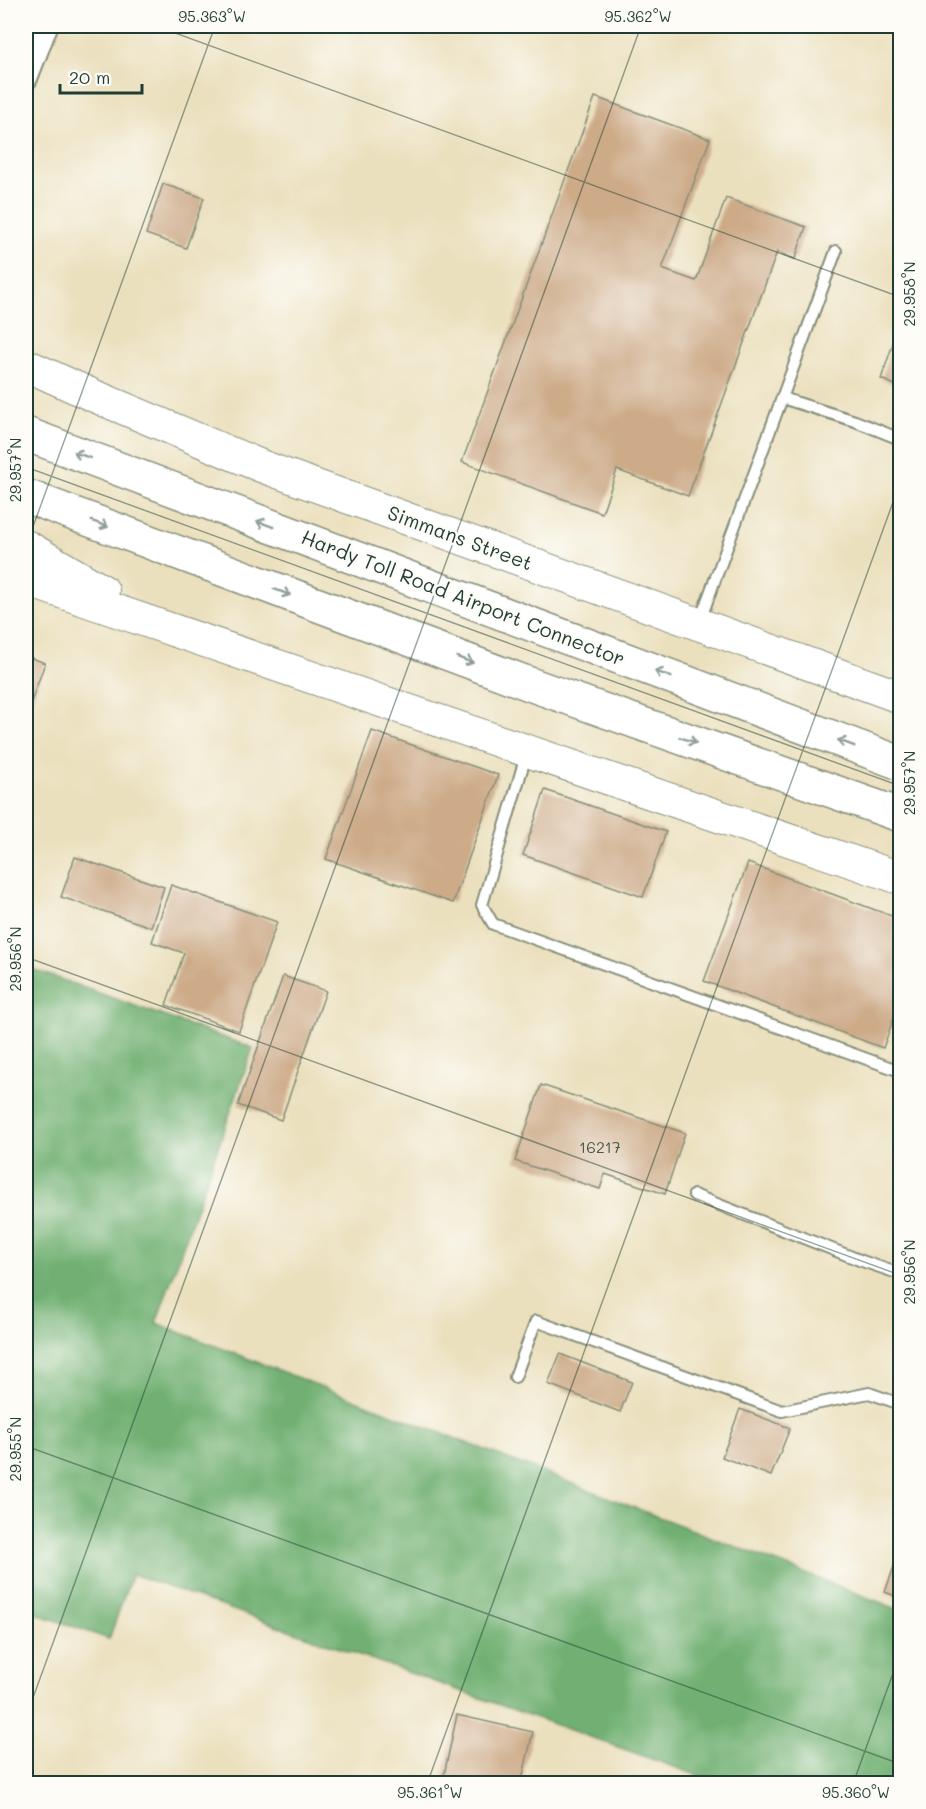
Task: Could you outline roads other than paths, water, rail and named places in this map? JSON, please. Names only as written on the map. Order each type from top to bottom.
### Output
[{"type":"highway","name":"Hardy Toll Road Airport Connector","points":[[26,434],[900,763]]},
{"type":"highway","points":[[26,496],[535,686],[900,815]]},
{"type":"main road","name":"Simmans Street","points":[[26,365],[261,466],[900,697]]},
{"type":"main road","points":[[26,546],[160,626]]},
{"type":"main road","points":[[26,580],[160,626],[524,763],[900,878]]},
{"type":"street","points":[[26,78],[46,26]]},
{"type":"lane","points":[[699,623],[836,251]]},
{"type":"lane","points":[[782,398],[855,421],[900,439]]},
{"type":"lane","points":[[524,763],[482,905],[493,924],[900,1071]]},
{"type":"lane","points":[[694,1195],[900,1274]]},
{"type":"lane","points":[[515,1377],[536,1321],[782,1411],[869,1393],[900,1404]]}]
